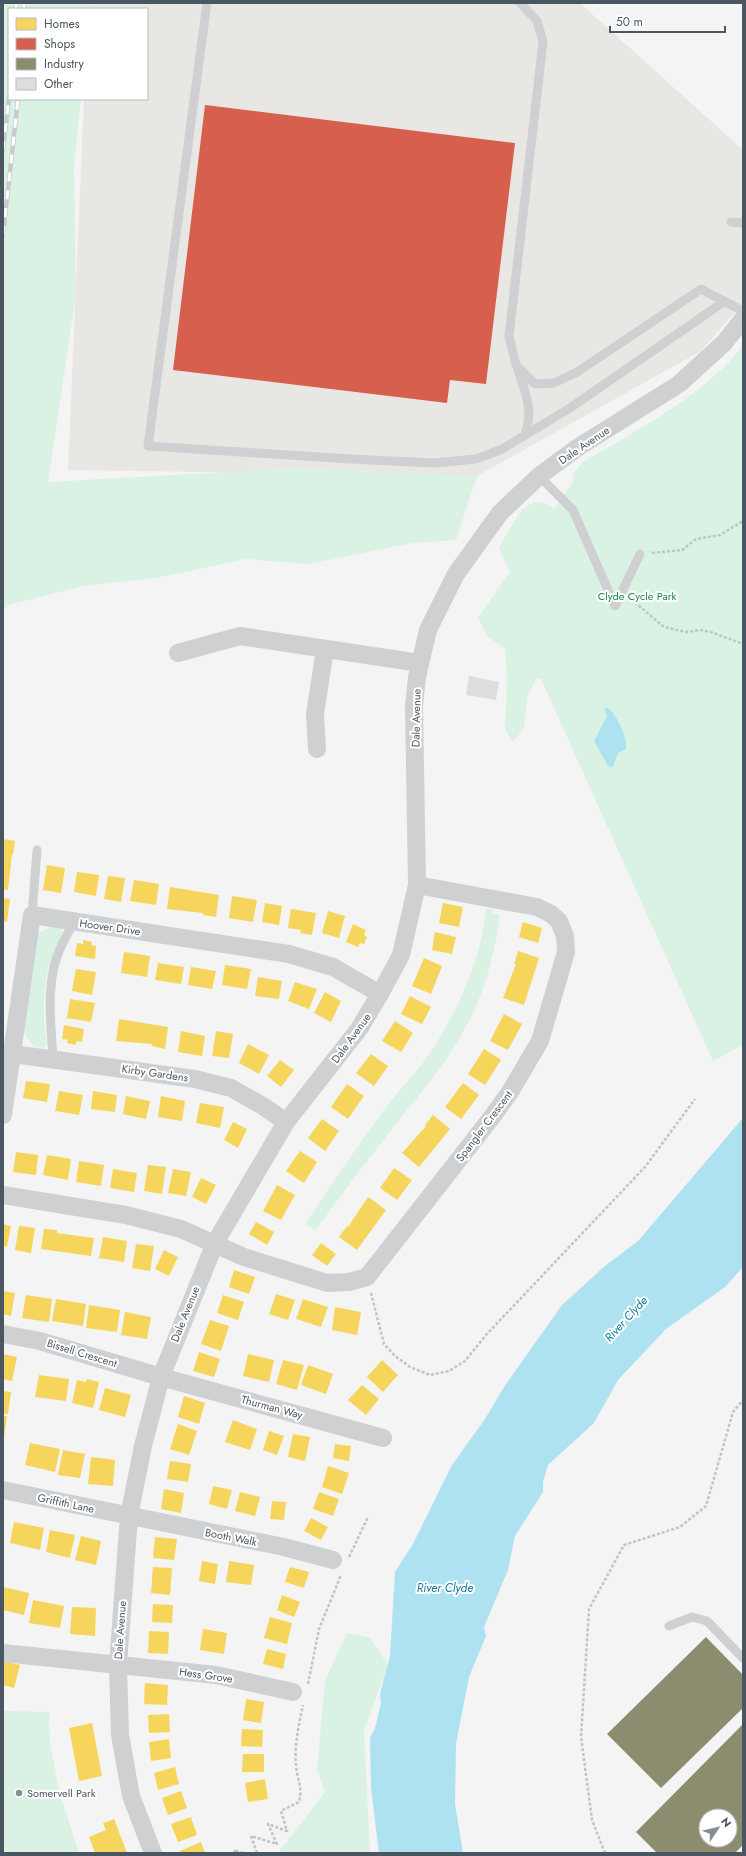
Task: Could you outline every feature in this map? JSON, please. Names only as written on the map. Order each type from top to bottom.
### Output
[{"type":"street","name":"Dale Avenue","points":[[153,1853],[131,1796],[120,1735],[118,1665],[129,1516],[143,1446],[161,1377],[215,1243],[286,1122],[359,1029],[401,955],[417,885],[414,707],[420,663],[428,630],[456,574],[500,513],[538,476],[577,448],[679,384],[724,343],[743,318]]},
{"type":"street","points":[[178,653],[240,636],[420,663]]},
{"type":"street","points":[[316,749],[315,714],[325,648]]},
{"type":"street","name":"Spangler Crescent","points":[[367,1276],[510,1092],[540,1041],[566,952],[565,936],[559,921],[544,910],[517,902],[417,885]]},
{"type":"street","points":[[3,1115],[32,915]]},
{"type":"street","name":"Hoover Drive","points":[[32,915],[289,954],[333,967],[380,994]]},
{"type":"street","name":"Kirby Gardens","points":[[13,1054],[53,1058],[195,1079],[231,1088],[263,1106],[286,1122]]},
{"type":"street","points":[[3,1195],[126,1215],[182,1229],[244,1257],[327,1283],[349,1282],[367,1276]]},
{"type":"street","name":"Bissell Crescent","points":[[3,1334],[40,1340],[161,1377]]},
{"type":"street","name":"Thurman Way","points":[[161,1377],[383,1438]]},
{"type":"street","name":"Griffith Lane","points":[[3,1490],[129,1516]]},
{"type":"street","name":"Booth Walk","points":[[129,1516],[284,1547],[340,1565]]},
{"type":"street","points":[[3,1653],[118,1665]]},
{"type":"street","name":"Hess Grove","points":[[118,1665],[216,1675],[302,1694]]},
{"type":"lane","points":[[207,3],[148,446],[434,463],[476,459],[502,449],[570,408],[725,301]]},
{"type":"lane","points":[[520,3],[537,22],[543,42],[509,336],[516,366],[528,401],[530,421],[525,435]]},
{"type":"lane","points":[[731,222],[743,223]]},
{"type":"lane","points":[[516,366],[535,384],[554,383],[577,372],[700,289],[743,311]]},
{"type":"lane","points":[[538,476],[573,510],[615,606],[640,554]]},
{"type":"lane","points":[[32,915],[37,850]]},
{"type":"lane","points":[[53,1058],[50,1005],[51,982],[59,950],[74,922]]},
{"type":"lane","points":[[669,1626],[692,1617],[706,1621],[743,1658]]},
{"type":"path","points":[[640,554],[682,550],[696,539],[720,535],[743,521]]},
{"type":"path","points":[[622,591],[664,627],[686,632],[700,630],[711,632],[743,644]]},
{"type":"path","points":[[367,1276],[384,1344],[395,1356],[410,1367],[430,1375],[449,1371],[465,1361],[486,1335],[617,1199],[645,1167],[695,1099]]},
{"type":"path","points":[[605,1853],[592,1820],[581,1737],[589,1609],[624,1545],[680,1527],[706,1506],[733,1412],[743,1400]]},
{"type":"path","points":[[257,1853],[251,1836],[276,1844],[268,1824],[288,1831],[281,1811],[299,1802],[302,1794],[296,1764],[302,1694],[319,1629],[340,1565],[368,1517]]},
{"type":"path","points":[[235,1853],[234,1850],[243,1853]]},
{"type":"shaded area","points":[[88,3],[580,3],[743,150],[743,303],[701,351],[477,476],[68,470],[84,100],[148,100],[148,8],[88,8]]},
{"type":"green space","points":[[3,3],[90,3],[90,8],[8,8],[8,100],[81,100],[74,166],[76,294],[48,482],[299,468],[477,476],[456,540],[411,543],[308,564],[246,559],[156,578],[83,586],[8,605],[3,612]]},
{"type":"green space","name":"Clyde Cycle Park","points":[[743,345],[743,1045],[713,1061],[541,679],[536,679],[527,698],[524,728],[513,742],[505,729],[507,681],[505,648],[488,637],[478,618],[510,572],[499,548],[521,512],[536,502],[544,503],[554,509],[573,482],[576,469],[582,463],[646,425],[690,395],[711,379],[728,363]]},
{"type":"green space","points":[[486,909],[494,910],[493,913],[500,916],[493,954],[486,979],[472,1015],[447,1058],[315,1231],[306,1224],[308,1220],[387,1106],[414,1074],[440,1038],[458,1003],[473,966],[479,947]]},
{"type":"green space","points":[[53,925],[63,926],[63,930],[46,979],[44,1017],[47,1045],[44,1048],[34,1047],[23,1031],[36,935]]},
{"type":"green space","points":[[347,1633],[370,1638],[388,1665],[364,1731],[370,1853],[278,1853],[325,1792],[317,1769],[325,1681]]},
{"type":"green space","points":[[3,1711],[50,1712],[50,1742],[59,1791],[79,1853],[3,1853]]},
{"type":"water","points":[[607,707],[621,726],[626,744],[626,749],[618,753],[613,767],[608,766],[594,741],[607,716],[604,710]]},
{"type":"water","name":"River Clyde","points":[[743,1118],[743,1267],[725,1287],[666,1329],[618,1380],[594,1423],[548,1465],[543,1482],[543,1492],[515,1536],[508,1570],[484,1627],[486,1636],[469,1677],[456,1744],[455,1804],[463,1853],[379,1853],[371,1788],[370,1738],[375,1728],[381,1703],[380,1694],[390,1656],[395,1572],[413,1544],[452,1465],[485,1419],[504,1387],[562,1305],[606,1265],[638,1241]]},
{"type":"building: Homes","points":[[3,839],[15,841],[8,890],[3,889]]},
{"type":"building: Homes","points":[[47,865],[65,868],[61,893],[43,890]]},
{"type":"building: Homes","points":[[77,872],[99,875],[96,896],[74,892]]},
{"type":"building: Homes","points":[[108,876],[125,878],[121,902],[104,899]]},
{"type":"building: Homes","points":[[134,880],[159,884],[156,905],[130,901]]},
{"type":"building: Homes","points":[[170,887],[219,895],[216,917],[203,915],[203,913],[167,909]]},
{"type":"building: Homes","points":[[232,896],[257,900],[253,922],[229,918]]},
{"type":"building: Homes","points":[[3,898],[10,899],[7,922],[3,921]]},
{"type":"building: Homes","points":[[265,903],[282,906],[279,925],[262,922]]},
{"type":"building: Homes","points":[[443,903],[463,907],[459,927],[439,923]]},
{"type":"building: Homes","points":[[291,909],[316,913],[312,935],[300,933],[301,930],[288,928]]},
{"type":"building: Homes","points":[[328,911],[345,916],[339,938],[322,933]]},
{"type":"building: Homes","points":[[523,922],[542,928],[538,943],[519,937]]},
{"type":"building: Homes","points":[[353,924],[366,930],[364,935],[367,937],[364,944],[360,943],[358,947],[346,942]]},
{"type":"building: Homes","points":[[435,932],[456,937],[452,954],[432,950]]},
{"type":"building: Homes","points":[[83,940],[92,942],[91,945],[96,946],[95,959],[75,956],[77,943],[83,944]]},
{"type":"building: Homes","points":[[518,951],[539,958],[524,1005],[503,998],[516,964],[514,964]]},
{"type":"building: Homes","points":[[124,952],[150,956],[147,977],[121,973]]},
{"type":"building: Homes","points":[[424,958],[442,966],[431,994],[412,986]]},
{"type":"building: Homes","points":[[158,963],[184,967],[181,984],[155,980]]},
{"type":"building: Homes","points":[[225,965],[251,969],[247,989],[222,985]]},
{"type":"building: Homes","points":[[191,967],[216,971],[212,989],[188,985]]},
{"type":"building: Homes","points":[[76,969],[96,972],[92,995],[72,991]]},
{"type":"building: Homes","points":[[258,977],[282,981],[279,999],[255,996]]},
{"type":"building: Homes","points":[[295,982],[317,989],[309,1009],[288,1001]]},
{"type":"building: Homes","points":[[325,992],[341,1001],[331,1022],[314,1013]]},
{"type":"building: Homes","points":[[410,996],[431,1007],[422,1024],[401,1014]]},
{"type":"building: Homes","points":[[70,999],[95,1003],[91,1022],[67,1018]]},
{"type":"building: Homes","points":[[504,1014],[522,1024],[508,1050],[490,1041]]},
{"type":"building: Homes","points":[[119,1019],[168,1027],[165,1049],[152,1046],[152,1044],[116,1041]]},
{"type":"building: Homes","points":[[395,1021],[413,1033],[401,1052],[382,1041]]},
{"type":"building: Homes","points":[[64,1025],[84,1029],[82,1042],[76,1041],[76,1045],[67,1043],[68,1040],[62,1039]]},
{"type":"building: Homes","points":[[181,1031],[205,1036],[202,1056],[178,1052]]},
{"type":"building: Homes","points":[[216,1031],[233,1034],[229,1058],[212,1056]]},
{"type":"building: Homes","points":[[248,1044],[269,1055],[259,1074],[239,1063]]},
{"type":"building: Homes","points":[[484,1049],[501,1060],[485,1085],[468,1074]]},
{"type":"building: Homes","points":[[371,1054],[388,1066],[374,1086],[356,1073]]},
{"type":"building: Homes","points":[[280,1060],[294,1070],[281,1087],[267,1076]]},
{"type":"building: Homes","points":[[26,1081],[50,1084],[47,1102],[23,1098]]},
{"type":"building: Homes","points":[[463,1083],[479,1095],[461,1119],[445,1107]]},
{"type":"building: Homes","points":[[347,1084],[364,1096],[348,1119],[331,1107]]},
{"type":"building: Homes","points":[[59,1091],[83,1095],[79,1115],[55,1111]]},
{"type":"building: Homes","points":[[93,1091],[117,1095],[115,1112],[91,1109]]},
{"type":"building: Homes","points":[[126,1096],[150,1101],[146,1119],[123,1114]]},
{"type":"building: Homes","points":[[161,1096],[185,1101],[182,1121],[158,1117]]},
{"type":"building: Homes","points":[[200,1103],[224,1107],[220,1128],[196,1123]]},
{"type":"building: Homes","points":[[433,1115],[450,1129],[419,1167],[402,1153],[426,1126],[425,1125]]},
{"type":"building: Homes","points":[[322,1119],[339,1131],[325,1151],[308,1138]]},
{"type":"building: Homes","points":[[233,1122],[247,1129],[238,1148],[224,1140]]},
{"type":"building: Homes","points":[[300,1151],[317,1162],[304,1183],[286,1171]]},
{"type":"building: Homes","points":[[16,1152],[38,1155],[36,1175],[13,1172]]},
{"type":"building: Homes","points":[[47,1155],[71,1159],[68,1180],[43,1175]]},
{"type":"building: Homes","points":[[79,1161],[104,1165],[101,1186],[76,1182]]},
{"type":"building: Homes","points":[[148,1165],[166,1167],[162,1194],[144,1191]]},
{"type":"building: Homes","points":[[394,1168],[412,1180],[397,1200],[380,1188]]},
{"type":"building: Homes","points":[[113,1169],[137,1173],[134,1192],[110,1188]]},
{"type":"building: Homes","points":[[173,1169],[191,1172],[186,1196],[168,1193]]},
{"type":"building: Homes","points":[[201,1178],[216,1185],[206,1204],[192,1197]]},
{"type":"building: Homes","points":[[277,1185],[295,1195],[281,1220],[263,1211]]},
{"type":"building: Homes","points":[[368,1197],[386,1210],[357,1250],[339,1237],[347,1226],[348,1227]]},
{"type":"building: Homes","points":[[256,1222],[274,1232],[267,1245],[249,1234]]},
{"type":"building: Homes","points":[[3,1224],[11,1226],[7,1247],[3,1246]]},
{"type":"building: Homes","points":[[19,1226],[35,1228],[31,1253],[15,1250]]},
{"type":"building: Homes","points":[[44,1229],[57,1230],[57,1233],[94,1238],[91,1256],[41,1249]]},
{"type":"building: Homes","points":[[103,1237],[127,1241],[124,1262],[99,1258]]},
{"type":"building: Homes","points":[[321,1243],[336,1254],[327,1266],[312,1255]]},
{"type":"building: Homes","points":[[136,1244],[154,1246],[150,1271],[132,1268]]},
{"type":"building: Homes","points":[[164,1250],[178,1257],[169,1276],[155,1269]]},
{"type":"building: Homes","points":[[234,1270],[255,1277],[249,1294],[229,1287]]},
{"type":"building: Homes","points":[[3,1291],[15,1293],[11,1316],[3,1314]]},
{"type":"building: Homes","points":[[276,1294],[295,1300],[288,1320],[269,1314]]},
{"type":"building: Homes","points":[[26,1295],[52,1299],[49,1322],[22,1318]]},
{"type":"building: Homes","points":[[223,1295],[244,1302],[238,1320],[217,1313]]},
{"type":"building: Homes","points":[[56,1299],[86,1304],[83,1326],[52,1321]]},
{"type":"building: Homes","points":[[303,1299],[328,1307],[321,1327],[296,1319]]},
{"type":"building: Homes","points":[[89,1305],[120,1310],[117,1332],[86,1328]]},
{"type":"building: Homes","points":[[335,1307],[361,1312],[357,1335],[332,1330]]},
{"type":"building: Homes","points":[[125,1312],[151,1317],[147,1339],[121,1335]]},
{"type":"building: Homes","points":[[210,1320],[229,1326],[221,1351],[201,1344]]},
{"type":"building: Homes","points":[[199,1352],[220,1359],[214,1377],[193,1371]]},
{"type":"building: Homes","points":[[3,1354],[17,1357],[12,1381],[3,1379]]},
{"type":"building: Homes","points":[[248,1354],[274,1360],[269,1382],[243,1376]]},
{"type":"building: Homes","points":[[283,1360],[304,1365],[297,1390],[276,1384]]},
{"type":"building: Homes","points":[[382,1360],[398,1375],[383,1392],[367,1377]]},
{"type":"building: Homes","points":[[308,1365],[333,1374],[326,1394],[301,1385]]},
{"type":"building: Homes","points":[[39,1375],[69,1379],[66,1401],[35,1397]]},
{"type":"building: Homes","points":[[87,1379],[99,1382],[93,1408],[72,1403],[77,1380],[86,1382]]},
{"type":"building: Homes","points":[[362,1385],[379,1399],[366,1415],[348,1400]]},
{"type":"building: Homes","points":[[105,1388],[131,1395],[125,1417],[99,1410]]},
{"type":"building: Homes","points":[[3,1391],[11,1392],[8,1414],[3,1413]]},
{"type":"building: Homes","points":[[184,1396],[205,1403],[199,1424],[178,1417]]},
{"type":"building: Homes","points":[[3,1416],[7,1416],[4,1438],[3,1438]]},
{"type":"building: Homes","points":[[233,1420],[257,1429],[250,1450],[225,1442]]},
{"type":"building: Homes","points":[[178,1424],[197,1431],[189,1455],[170,1449]]},
{"type":"building: Homes","points":[[269,1431],[284,1436],[277,1455],[263,1450]]},
{"type":"building: Homes","points":[[293,1434],[310,1437],[305,1461],[288,1457]]},
{"type":"building: Homes","points":[[30,1443],[60,1449],[55,1472],[25,1465]]},
{"type":"building: Homes","points":[[335,1444],[351,1446],[349,1461],[333,1458]]},
{"type":"building: Homes","points":[[63,1450],[85,1454],[80,1478],[58,1475]]},
{"type":"building: Homes","points":[[91,1457],[115,1460],[113,1486],[88,1484]]},
{"type":"building: Homes","points":[[170,1461],[191,1464],[188,1482],[167,1479]]},
{"type":"building: Homes","points":[[328,1466],[349,1473],[342,1494],[322,1487]]},
{"type":"building: Homes","points":[[213,1486],[232,1490],[227,1509],[209,1504]]},
{"type":"building: Homes","points":[[164,1489],[184,1493],[181,1513],[161,1509]]},
{"type":"building: Homes","points":[[240,1492],[260,1497],[255,1516],[235,1511]]},
{"type":"building: Homes","points":[[319,1492],[339,1499],[333,1516],[313,1509]]},
{"type":"building: Homes","points":[[272,1501],[286,1502],[284,1520],[270,1519]]},
{"type":"building: Homes","points":[[311,1518],[328,1527],[321,1540],[304,1531]]},
{"type":"building: Homes","points":[[14,1522],[44,1528],[40,1550],[10,1543]]},
{"type":"building: Homes","points":[[50,1530],[75,1535],[70,1558],[46,1552]]},
{"type":"building: Homes","points":[[81,1536],[101,1541],[96,1565],[75,1560]]},
{"type":"building: Homes","points":[[155,1537],[177,1539],[174,1560],[153,1558]]},
{"type":"building: Homes","points":[[202,1561],[218,1564],[215,1584],[199,1581]]},
{"type":"building: Homes","points":[[229,1561],[254,1565],[251,1585],[226,1582]]},
{"type":"building: Homes","points":[[153,1567],[172,1568],[170,1595],[151,1593]]},
{"type":"building: Homes","points":[[290,1567],[309,1572],[304,1588],[285,1582]]},
{"type":"building: Homes","points":[[3,1587],[29,1593],[24,1615],[3,1610]]},
{"type":"building: Homes","points":[[282,1595],[300,1602],[294,1617],[277,1610]]},
{"type":"building: Homes","points":[[33,1600],[64,1606],[60,1628],[29,1623]]},
{"type":"building: Homes","points":[[153,1604],[173,1605],[172,1623],[152,1622]]},
{"type":"building: Homes","points":[[72,1607],[96,1608],[95,1636],[70,1634]]},
{"type":"building: Homes","points":[[270,1617],[292,1623],[287,1644],[264,1638]]},
{"type":"building: Homes","points":[[203,1629],[227,1633],[224,1654],[200,1650]]},
{"type":"building: Homes","points":[[149,1631],[169,1632],[168,1654],[148,1653]]},
{"type":"building: Homes","points":[[267,1649],[286,1654],[283,1669],[263,1664]]},
{"type":"building: Homes","points":[[3,1661],[20,1665],[14,1688],[3,1685]]},
{"type":"building: Homes","points":[[145,1683],[168,1685],[167,1705],[144,1704]]},
{"type":"building: Homes","points":[[246,1699],[264,1702],[261,1723],[243,1720]]},
{"type":"building: Homes","points":[[169,1714],[170,1732],[149,1733],[148,1715]]},
{"type":"building: Homes","points":[[92,1723],[102,1776],[79,1781],[69,1728]]},
{"type":"building: Homes","points":[[242,1729],[263,1730],[262,1747],[241,1746]]},
{"type":"building: Homes","points":[[169,1739],[171,1758],[151,1761],[149,1742]]},
{"type":"building: Homes","points":[[243,1754],[264,1754],[264,1772],[242,1772]]},
{"type":"building: Homes","points":[[175,1767],[179,1784],[158,1790],[154,1773]]},
{"type":"building: Homes","points":[[265,1779],[268,1799],[248,1802],[245,1783]]},
{"type":"building: Homes","points":[[181,1791],[187,1808],[168,1815],[162,1798]]},
{"type":"building: Homes","points":[[191,1817],[197,1835],[178,1842],[171,1824]]},
{"type":"building: Homes","points":[[114,1819],[127,1853],[95,1853],[89,1837],[106,1830],[103,1823]]},
{"type":"building: Homes","points":[[201,1842],[205,1853],[180,1853],[180,1851]]},
{"type":"building: Shops","points":[[205,105],[515,143],[486,384],[450,380],[447,403],[173,370]]},
{"type":"building: Industry","points":[[706,1637],[743,1675],[743,1708],[661,1788],[607,1734]]},
{"type":"building: Industry","points":[[743,1724],[743,1845],[735,1853],[657,1853],[636,1832]]},
{"type":"building: Other","points":[[469,676],[499,682],[496,700],[466,695]]},
{"type":"railway","points":[[16,3],[16,8]]},
{"type":"railway","points":[[24,3],[24,8]]},
{"type":"railway","points":[[3,150],[9,100]]},
{"type":"railway","points":[[3,235],[18,100]]},
{"type":"place","name":"Somervell Park","points":[[19,1793]]}]
